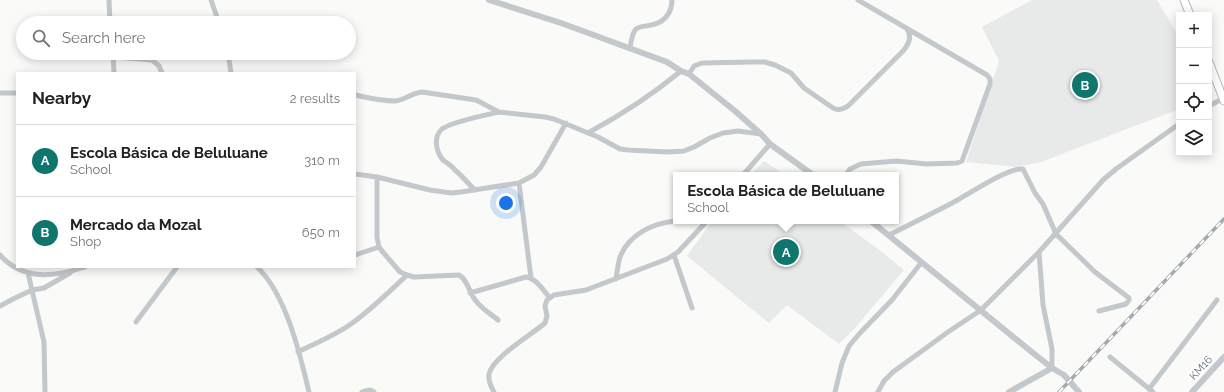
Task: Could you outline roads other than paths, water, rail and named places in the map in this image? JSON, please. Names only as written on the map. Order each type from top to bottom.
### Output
[{"type":"main road","points":[[1185,0],[1190,12]]},
{"type":"main road","points":[[1212,70],[1224,98]]},
{"type":"street","points":[[109,0],[110,16]]},
{"type":"street","points":[[212,0],[217,16]]},
{"type":"street","points":[[489,0],[561,23],[667,62],[689,74],[762,134],[770,144],[809,172]]},
{"type":"street","points":[[630,48],[633,33],[641,26],[651,26],[659,23],[669,14],[672,0]]},
{"type":"street","points":[[848,172],[850,169],[861,164],[896,161],[926,164],[957,163],[962,161],[989,90],[990,79],[987,74],[858,0]]},
{"type":"street","points":[[689,74],[694,66],[702,63],[765,62],[791,73],[804,88],[833,108],[837,110],[842,109],[848,106],[904,50],[909,41],[909,31],[907,28]]},
{"type":"street","points":[[113,60],[114,72]]},
{"type":"street","points":[[152,60],[159,66],[162,72]]},
{"type":"street","points":[[229,60],[231,72]]},
{"type":"street","points":[[588,133],[635,106],[660,89],[681,71]]},
{"type":"street","points":[[356,95],[396,101],[422,92],[476,100],[498,112]]},
{"type":"street","points":[[0,93],[16,93]]},
{"type":"street","points":[[1212,104],[1224,98]]},
{"type":"street","points":[[474,190],[456,170],[441,157],[436,144],[437,136],[442,129],[454,124],[498,112],[545,117],[566,123],[603,139],[620,149],[628,150],[668,152],[684,151],[723,133],[738,131],[762,134]]},
{"type":"street","points":[[356,174],[377,177],[430,190],[451,193],[520,182],[534,175],[541,167],[566,123]]},
{"type":"street","points":[[878,392],[884,381],[893,372],[981,310],[1039,252],[1104,180],[1116,169],[1176,126]]},
{"type":"street","points":[[746,172],[770,144]]},
{"type":"street","points":[[888,235],[955,202],[1000,176],[1023,168],[1035,193],[1043,204],[1056,234],[1095,272],[1129,298],[1126,304],[1099,311]]},
{"type":"street","points":[[377,177],[377,237],[379,247],[400,272],[414,276],[459,275],[464,278],[470,292],[478,304],[498,320]]},
{"type":"street","points":[[520,182],[531,278]]},
{"type":"street","points":[[616,279],[620,257],[628,244],[647,228],[664,222],[673,221]]},
{"type":"street","points":[[494,392],[489,379],[489,373],[500,358],[545,323],[547,316],[547,300],[550,297],[586,290],[667,259],[674,255],[704,224]]},
{"type":"street","points":[[875,224],[1052,368],[1064,375],[1079,392]]},
{"type":"street","points":[[356,255],[379,247]]},
{"type":"street","points":[[1039,252],[1043,305],[1052,349],[1052,368]]},
{"type":"street","points":[[0,255],[5,261],[16,268]]},
{"type":"street","points":[[674,255],[692,308]]},
{"type":"street","points":[[835,392],[842,363],[849,346],[892,300],[921,263]]},
{"type":"street","points":[[16,268],[28,273],[45,275],[76,270]]},
{"type":"street","points":[[0,306],[32,290],[44,288],[81,268]]},
{"type":"street","points":[[136,322],[176,268]]},
{"type":"street","points":[[258,268],[266,276],[275,290],[289,321],[309,392]]},
{"type":"street","points":[[28,273],[44,342],[45,392]]},
{"type":"street","points":[[298,352],[335,334],[351,324],[384,297],[407,275]]},
{"type":"street","points":[[470,292],[526,277],[531,278],[550,297]]},
{"type":"street","points":[[1110,357],[1151,391],[1217,300]]},
{"type":"street","name":"KM16","points":[[1192,392],[1224,357]]},
{"type":"street","points":[[1009,392],[1052,368]]},
{"type":"street","points":[[362,392],[372,390],[374,392]]},
{"type":"railway","points":[[1059,392],[1224,219]]},
{"type":"place","name":"Mercado da Mozal","points":[[1085,85]]},
{"type":"place","name":"Escola Básica de Beluluane","points":[[786,252]]}]
